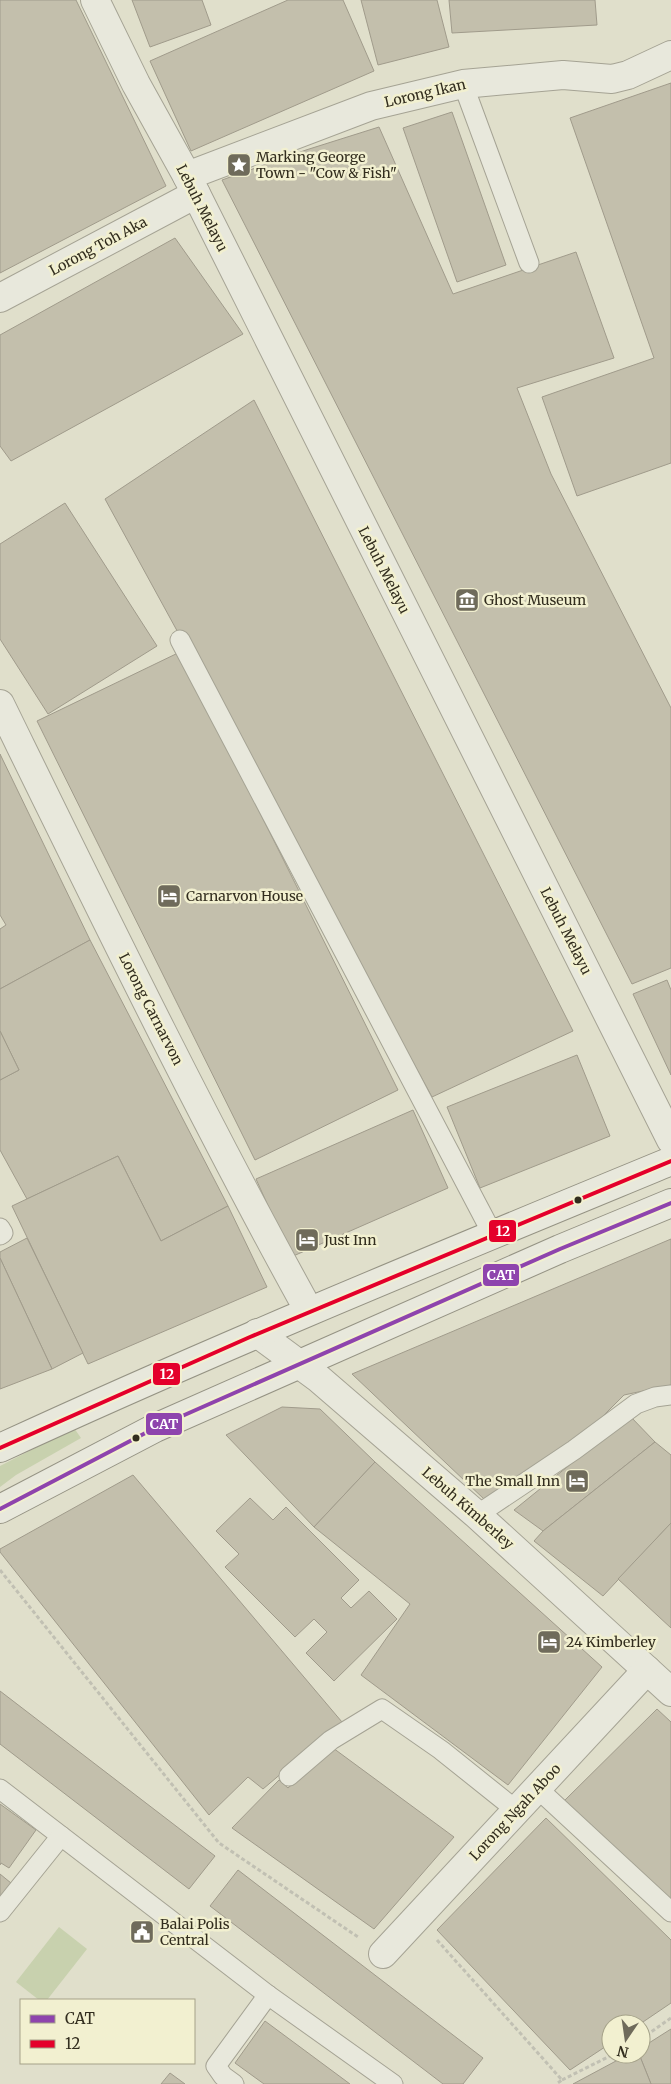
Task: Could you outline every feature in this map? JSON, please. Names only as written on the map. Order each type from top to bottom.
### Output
[{"type":"street","name":"Lebuh Melayu","points":[[95,0],[136,84],[191,185],[671,1140]]},
{"type":"street","name":"Lorong Ikan","points":[[191,185],[371,106],[463,84],[562,75],[612,79],[628,75],[671,56]]},
{"type":"street","name":"Lorong Toh Aka","points":[[0,298],[191,185]]},
{"type":"street","name":"Lorong Carnarvon","points":[[0,704],[130,970],[258,1219],[308,1311]]},
{"type":"street","points":[[0,1448],[128,1389],[308,1311],[671,1161]]},
{"type":"street","points":[[0,1509],[154,1428],[560,1249],[671,1203]]},
{"type":"street","name":"Lebuh Kimberley","points":[[257,1333],[318,1378],[477,1515],[671,1692]]},
{"type":"street","name":"Lorong Ngah Aboo","points":[[383,1954],[648,1670]]},
{"type":"lane","points":[[463,84],[530,263]]},
{"type":"lane","points":[[180,640],[493,1234]]},
{"type":"lane","points":[[0,1228],[3,1233],[0,1235]]},
{"type":"lane","points":[[477,1515],[574,1450],[636,1404],[655,1397],[671,1394]]},
{"type":"lane","points":[[289,1776],[331,1740],[382,1709],[441,1750],[516,1810]]},
{"type":"lane","points":[[537,1788],[671,1912]]},
{"type":"lane","points":[[0,1789],[268,1995],[392,2084]]},
{"type":"lane","points":[[0,1912],[60,1836]]},
{"type":"lane","points":[[234,2084],[222,2076],[216,2066],[268,1995]]},
{"type":"path","points":[[0,1570],[219,1843],[383,1954]]},
{"type":"path","points":[[417,1918],[562,2080]]},
{"type":"path","points":[[651,2032],[671,2018]]},
{"type":"path","points":[[556,2084],[601,2060]]},
{"type":"green space","points":[[74,1428],[81,1438],[16,1475],[0,1487],[0,1466]]},
{"type":"green space","points":[[59,1927],[87,1949],[48,1999],[38,1999],[16,1982]]},
{"type":"building","points":[[0,0],[76,0],[166,186],[0,273]]},
{"type":"building","points":[[132,0],[202,0],[211,25],[150,47]]},
{"type":"building","points":[[288,0],[343,0],[374,71],[191,151],[150,61]]},
{"type":"building","points":[[361,0],[437,0],[449,47],[378,65]]},
{"type":"building","points":[[449,0],[595,0],[597,25],[452,33]]},
{"type":"building","points":[[671,83],[671,463],[577,496],[542,397],[654,358],[570,118]]},
{"type":"building","points":[[452,112],[506,265],[457,282],[403,128]]},
{"type":"building","points":[[379,127],[453,294],[576,252],[614,358],[517,388],[551,474],[671,708],[671,968],[632,984],[222,180],[306,150]]},
{"type":"building","points":[[175,238],[243,334],[11,461],[0,446],[0,335]]},
{"type":"building","points":[[254,400],[573,1031],[432,1097],[105,499]]},
{"type":"building","points":[[65,503],[157,646],[48,714],[0,639],[0,544]]},
{"type":"building","points":[[180,652],[398,1090],[255,1160],[37,721]]},
{"type":"building","points":[[0,754],[90,940],[0,989],[0,929],[6,925],[0,915]]},
{"type":"building","points":[[90,940],[228,1206],[161,1241],[118,1156],[27,1199],[0,1150],[0,1080],[19,1070],[0,1031],[0,989]]},
{"type":"building","points":[[667,980],[671,990],[671,1075],[633,994]]},
{"type":"building","points":[[0,1031],[19,1070],[0,1080]]},
{"type":"building","points":[[577,1055],[610,1136],[480,1188],[447,1107]]},
{"type":"building","points":[[413,1110],[448,1188],[291,1257],[256,1179]]},
{"type":"building","points":[[118,1156],[161,1241],[228,1206],[267,1287],[88,1364],[12,1206]]},
{"type":"building","points":[[27,1238],[83,1353],[52,1369],[0,1258],[0,1252]]},
{"type":"building","points":[[671,1239],[671,1385],[624,1395],[593,1426],[485,1500],[352,1374]]},
{"type":"building","points":[[0,1258],[52,1369],[0,1389]]},
{"type":"building","points":[[282,1407],[320,1409],[375,1462],[314,1527],[226,1435]]},
{"type":"building","points":[[630,1416],[655,1442],[543,1531],[514,1510]]},
{"type":"building","points":[[655,1442],[671,1455],[671,1523],[603,1596],[534,1541],[543,1531]]},
{"type":"building","points":[[375,1462],[602,1667],[508,1785],[361,1675],[410,1604],[314,1527]]},
{"type":"building","points":[[133,1475],[342,1722],[263,1789],[248,1777],[209,1815],[0,1552],[0,1549]]},
{"type":"building","points":[[250,1498],[273,1520],[286,1507],[359,1580],[341,1598],[351,1608],[369,1591],[397,1619],[334,1681],[306,1653],[327,1632],[314,1619],[295,1637],[225,1567],[239,1554],[216,1531]]},
{"type":"building","points":[[671,1523],[671,1628],[618,1579]]},
{"type":"building","points":[[0,1691],[215,1856],[189,1889],[0,1744]]},
{"type":"building","points":[[657,1709],[671,1722],[671,1903],[563,1802]]},
{"type":"building","points":[[333,1748],[454,1837],[374,1929],[232,1828],[279,1780],[288,1788]]},
{"type":"building","points":[[0,1804],[36,1830],[9,1868],[1,1863],[0,1865]]},
{"type":"building","points":[[546,1818],[671,1940],[671,2003],[651,2017],[651,2014],[601,2014],[601,2050],[570,2070],[437,1930]]},
{"type":"building","points":[[238,1870],[483,2058],[463,2084],[443,2084],[210,1906]]},
{"type":"building","points":[[0,1874],[11,1883],[0,1898]]},
{"type":"building","points":[[265,2021],[350,2084],[264,2084],[235,2063]]},
{"type":"building","points":[[671,2029],[671,2084],[651,2084],[643,2064],[651,2064],[651,2042]]},
{"type":"building","points":[[610,2064],[643,2064],[651,2084],[573,2084]]},
{"type":"building","points":[[170,2073],[185,2084],[161,2084]]},
{"type":"transit line","name":"12","points":[[0,1448],[250,1337],[671,1161]]},
{"type":"transit line","name":"CAT","points":[[0,1509],[155,1428],[560,1249],[671,1203]]},
{"type":"place","name":"Marking George Town - \"Cow & Fish\"","points":[[239,165]]},
{"type":"place","name":"Ghost Museum","points":[[467,600]]},
{"type":"place","name":"Carnarvon House","points":[[169,896]]},
{"type":"place","name":"Just Inn","points":[[307,1240]]},
{"type":"place","name":"The Small Inn","points":[[577,1481]]},
{"type":"place","name":"24 Kimberley","points":[[549,1642]]},
{"type":"place","name":"Balai Polis Central","points":[[142,1932]]}]
